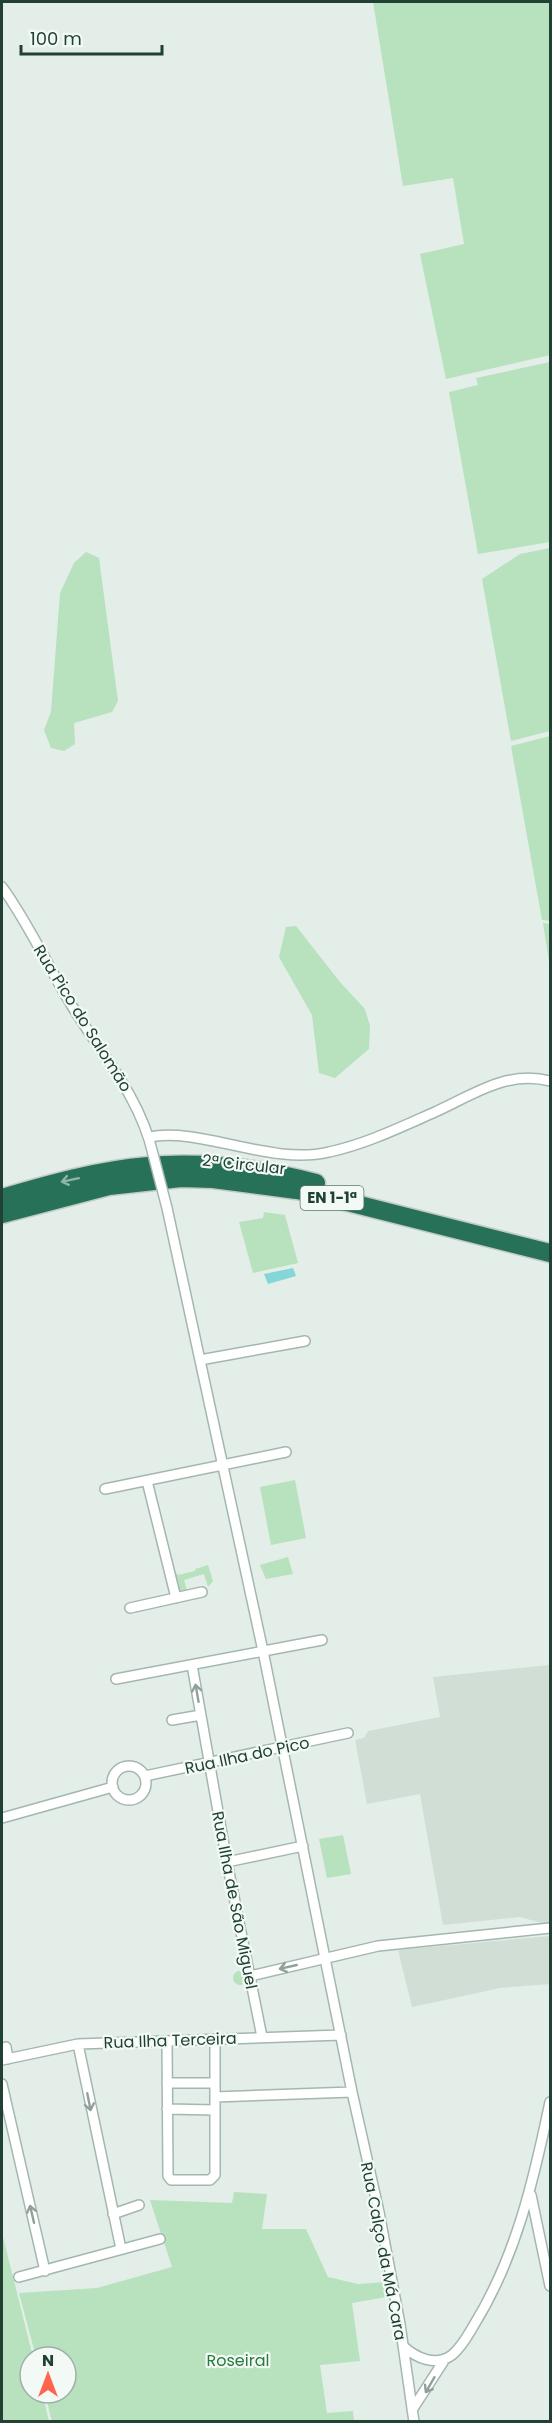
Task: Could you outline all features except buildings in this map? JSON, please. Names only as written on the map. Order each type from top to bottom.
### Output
[{"type":"highway","name":"2ª Circular","points":[[4,1207],[26,1191],[148,1166],[230,1168],[291,1176],[550,1241]]},
{"type":"highway","name":"2ª Circular","points":[[4,1207],[148,1180],[213,1179],[304,1191],[550,1254]]},
{"type":"street","name":"Rua Pico do Salomão","points":[[2,887],[72,1005],[122,1080],[149,1137],[167,1208],[264,1651]]},
{"type":"street","points":[[149,1137],[165,1134],[251,1150],[327,1153],[401,1127],[500,1081],[524,1078],[550,1081]]},
{"type":"street","points":[[200,1360],[304,1341]]},
{"type":"street","points":[[105,1489],[286,1452]]},
{"type":"street","points":[[147,1480],[176,1598]]},
{"type":"street","points":[[130,1608],[202,1592]]},
{"type":"street","points":[[116,1679],[322,1640]]},
{"type":"street","name":"Rua Calço da Má Cara","points":[[264,1651],[352,2092],[380,2212],[414,2421]]},
{"type":"street","name":"Rua Ilha de São Miguel","points":[[192,1665],[227,1862],[262,2037]]},
{"type":"street","points":[[172,1720],[201,1715]]},
{"type":"street","name":"Rua Ilha do Pico","points":[[145,1776],[348,1733]]},
{"type":"street","points":[[126,1766],[140,1770],[145,1776],[143,1792],[134,1798],[123,1798],[112,1787],[113,1776],[126,1766]]},
{"type":"street","points":[[2,1818],[112,1787]]},
{"type":"street","points":[[227,1862],[303,1846]]},
{"type":"street","points":[[250,1976],[378,1946],[550,1928]]},
{"type":"street","name":"Rua Ilha Terceira","points":[[5,2060],[78,2044],[341,2035]]},
{"type":"street","points":[[167,2041],[169,2179],[213,2178],[215,2039]]},
{"type":"street","points":[[78,2044],[121,2249]]},
{"type":"street","points":[[2,2049],[6,2048],[5,2060]]},
{"type":"street","points":[[167,2083],[215,2083]]},
{"type":"street","points":[[2,2084],[45,2271]]},
{"type":"street","points":[[215,2097],[352,2092]]},
{"type":"street","points":[[412,2410],[445,2359],[453,2354],[463,2342],[494,2288],[531,2194],[550,2102]]},
{"type":"street","points":[[167,2109],[215,2109]]},
{"type":"street","points":[[531,2194],[550,2286]]},
{"type":"street","points":[[113,2214],[139,2205]]},
{"type":"street","points":[[19,2277],[160,2240]]},
{"type":"street","points":[[403,2346],[414,2356],[426,2360],[445,2359]]},
{"type":"shaded area","points":[[550,1665],[550,1923],[549,1925],[520,1917],[443,1925],[420,1794],[367,1804],[355,1740],[364,1738],[368,1731],[440,1717],[433,1677]]},
{"type":"shaded area","points":[[550,1936],[550,1984],[500,1988],[412,2007],[398,1950]]},
{"type":"green space","points":[[373,2],[550,2],[550,355],[446,379],[420,254],[464,244],[453,178],[403,186]]},
{"type":"green space","points":[[550,362],[550,542],[478,554],[449,392],[478,385],[476,378]]},
{"type":"green space","points":[[550,548],[550,731],[511,741],[482,579],[520,554]]},
{"type":"green space","points":[[86,552],[99,558],[118,701],[112,712],[74,723],[75,744],[64,751],[51,748],[44,730],[51,712],[60,593],[74,563]]},
{"type":"green space","points":[[550,736],[550,921],[542,920],[511,746]]},
{"type":"green space","points":[[543,923],[550,924],[550,968]]},
{"type":"green space","points":[[296,926],[340,982],[365,1009],[370,1026],[369,1049],[335,1078],[319,1073],[312,1015],[279,957],[286,927]]},
{"type":"green space","points":[[264,1212],[285,1215],[298,1263],[253,1273],[239,1222],[263,1218]]},
{"type":"green space","points":[[295,1480],[306,1538],[271,1545],[260,1487]]},
{"type":"green space","points":[[288,1557],[293,1574],[266,1579],[260,1565]]},
{"type":"green space","points":[[208,1565],[213,1581],[208,1587],[204,1574],[184,1580],[187,1590],[181,1591],[176,1588],[173,1577],[176,1573],[178,1575],[195,1571],[195,1569]]},
{"type":"green space","points":[[343,1835],[351,1874],[327,1878],[319,1839]]},
{"type":"green space","points":[[240,1971],[245,1973],[247,1978],[245,1983],[240,1985],[235,1983],[233,1978],[235,1973]]},
{"type":"green space","name":"Roseiral","points":[[234,2192],[267,2194],[262,2229],[306,2229],[328,2277],[358,2284],[387,2282],[392,2296],[352,2303],[360,2361],[320,2365],[327,2413],[353,2411],[354,2421],[52,2422],[48,2405],[78,2405],[78,2345],[33,2345],[19,2293],[97,2288],[172,2267],[150,2200],[232,2203]]},
{"type":"green space","points":[[2,2233],[30,2345],[18,2345],[18,2405],[45,2405],[49,2421],[2,2421]]},
{"type":"water","points":[[293,1268],[296,1276],[268,1284],[264,1274]]}]
